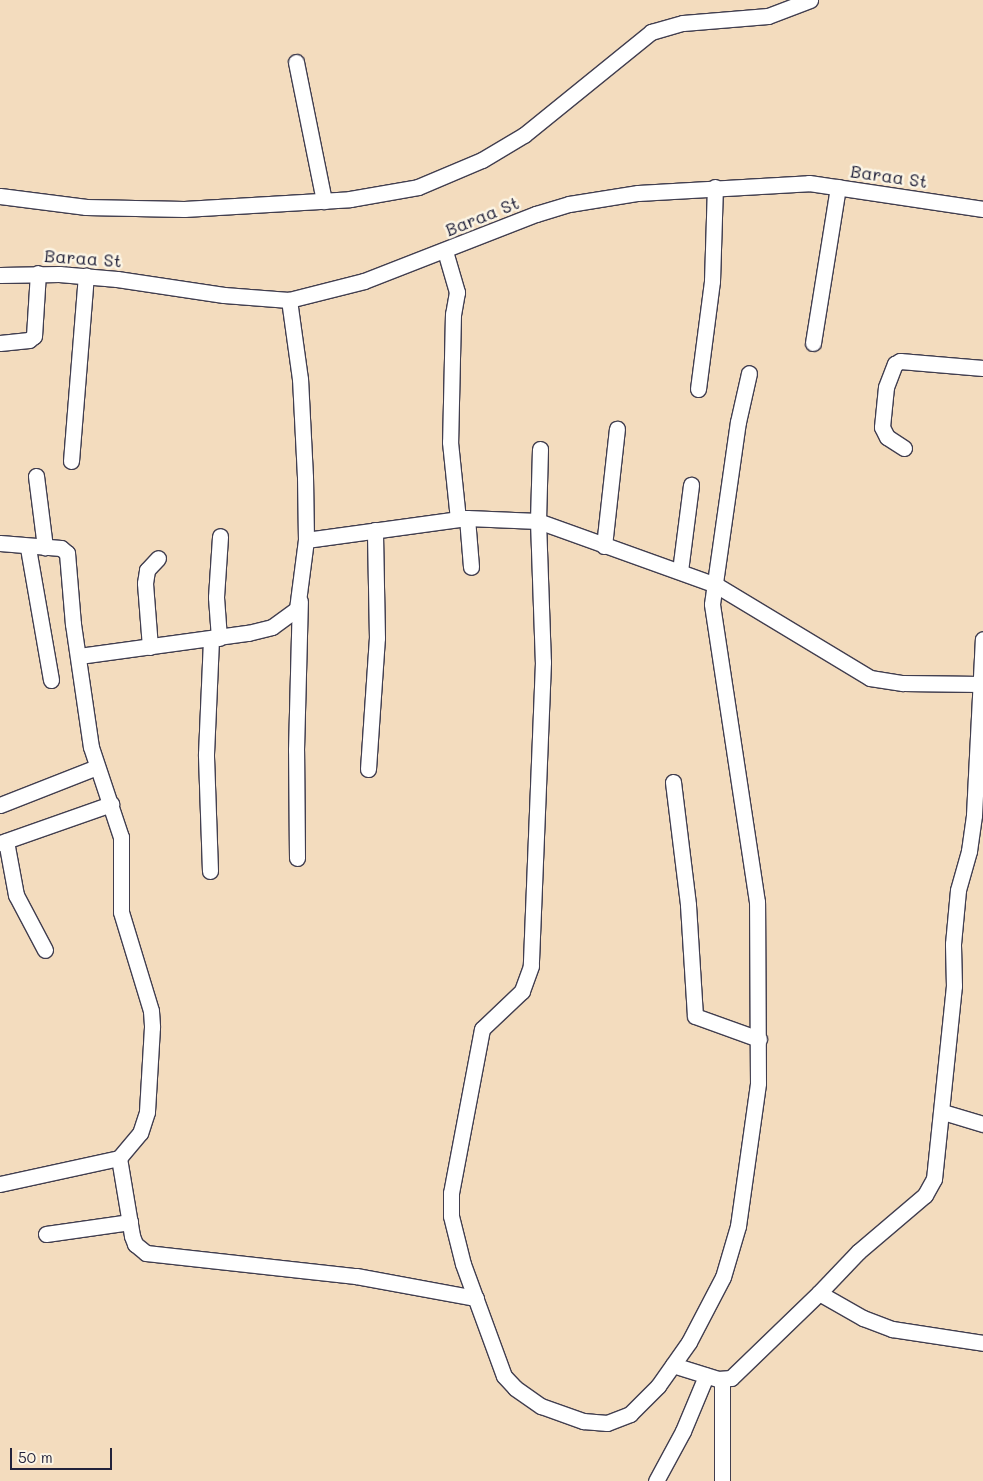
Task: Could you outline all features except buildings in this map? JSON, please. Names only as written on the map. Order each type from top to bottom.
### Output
[{"type":"street","points":[[0,196],[130,210],[324,201],[418,188],[482,160],[524,135],[640,39],[662,26],[768,16],[810,0]]},
{"type":"street","points":[[296,62],[324,201]]},
{"type":"street","name":"Baraa St","points":[[0,274],[38,273],[86,276],[224,295],[289,300],[364,282],[445,251],[489,231],[570,204],[638,193],[715,187],[810,183],[983,209]]},
{"type":"street","points":[[698,389],[712,281],[715,187]]},
{"type":"street","points":[[813,343],[838,187]]},
{"type":"street","points":[[445,251],[457,292],[453,314],[450,442],[471,567]]},
{"type":"street","points":[[0,343],[29,340],[34,336],[38,273]]},
{"type":"street","points":[[70,461],[86,276]]},
{"type":"street","points":[[289,300],[300,379],[306,540],[300,599],[296,750],[297,858]]},
{"type":"street","points":[[904,448],[887,437],[882,427],[886,387],[895,364],[900,361],[983,368]]},
{"type":"street","points":[[540,449],[538,521],[544,662],[531,966],[522,991],[482,1029],[451,1193],[455,1238],[504,1376],[528,1397],[575,1419],[607,1423],[630,1414],[645,1402],[673,1365],[713,1300],[731,1252],[758,1083],[756,902],[713,612],[738,422],[749,373]]},
{"type":"street","points":[[604,546],[617,429]]},
{"type":"street","points":[[36,476],[44,547]]},
{"type":"street","points":[[680,571],[691,485]]},
{"type":"street","points":[[306,540],[463,519],[538,521],[716,585],[870,678],[903,683],[981,684]]},
{"type":"street","points":[[368,769],[377,644],[375,530]]},
{"type":"street","points":[[210,870],[206,754],[215,639],[220,536]]},
{"type":"street","points":[[0,1184],[119,1158],[140,1133],[147,1112],[152,1027],[151,1011],[121,912],[121,837],[97,768],[71,608],[67,553],[61,548],[2,546]]},
{"type":"street","points":[[28,548],[51,680]]},
{"type":"street","points":[[150,647],[146,583],[147,570],[158,558]]},
{"type":"street","points":[[80,656],[215,639],[272,627],[290,616],[300,599]]},
{"type":"street","points":[[673,1365],[706,1376],[722,1379],[743,1369],[820,1293],[858,1252],[928,1191],[934,1179],[943,1112],[945,1057],[954,986],[956,908],[959,882],[972,836],[983,639]]},
{"type":"street","points":[[0,805],[97,768]]},
{"type":"street","points":[[673,782],[688,905],[695,1016],[759,1039]]},
{"type":"street","points":[[45,950],[16,895],[3,842],[111,804]]},
{"type":"street","points":[[943,1112],[983,1124]]},
{"type":"street","points":[[119,1158],[134,1244],[146,1253],[356,1276],[476,1298]]},
{"type":"street","points":[[46,1234],[130,1222]]},
{"type":"street","points":[[820,1293],[863,1318],[892,1329],[983,1343]]},
{"type":"street","points":[[656,1481],[683,1431],[706,1376]]},
{"type":"street","points":[[722,1379],[722,1481]]}]
